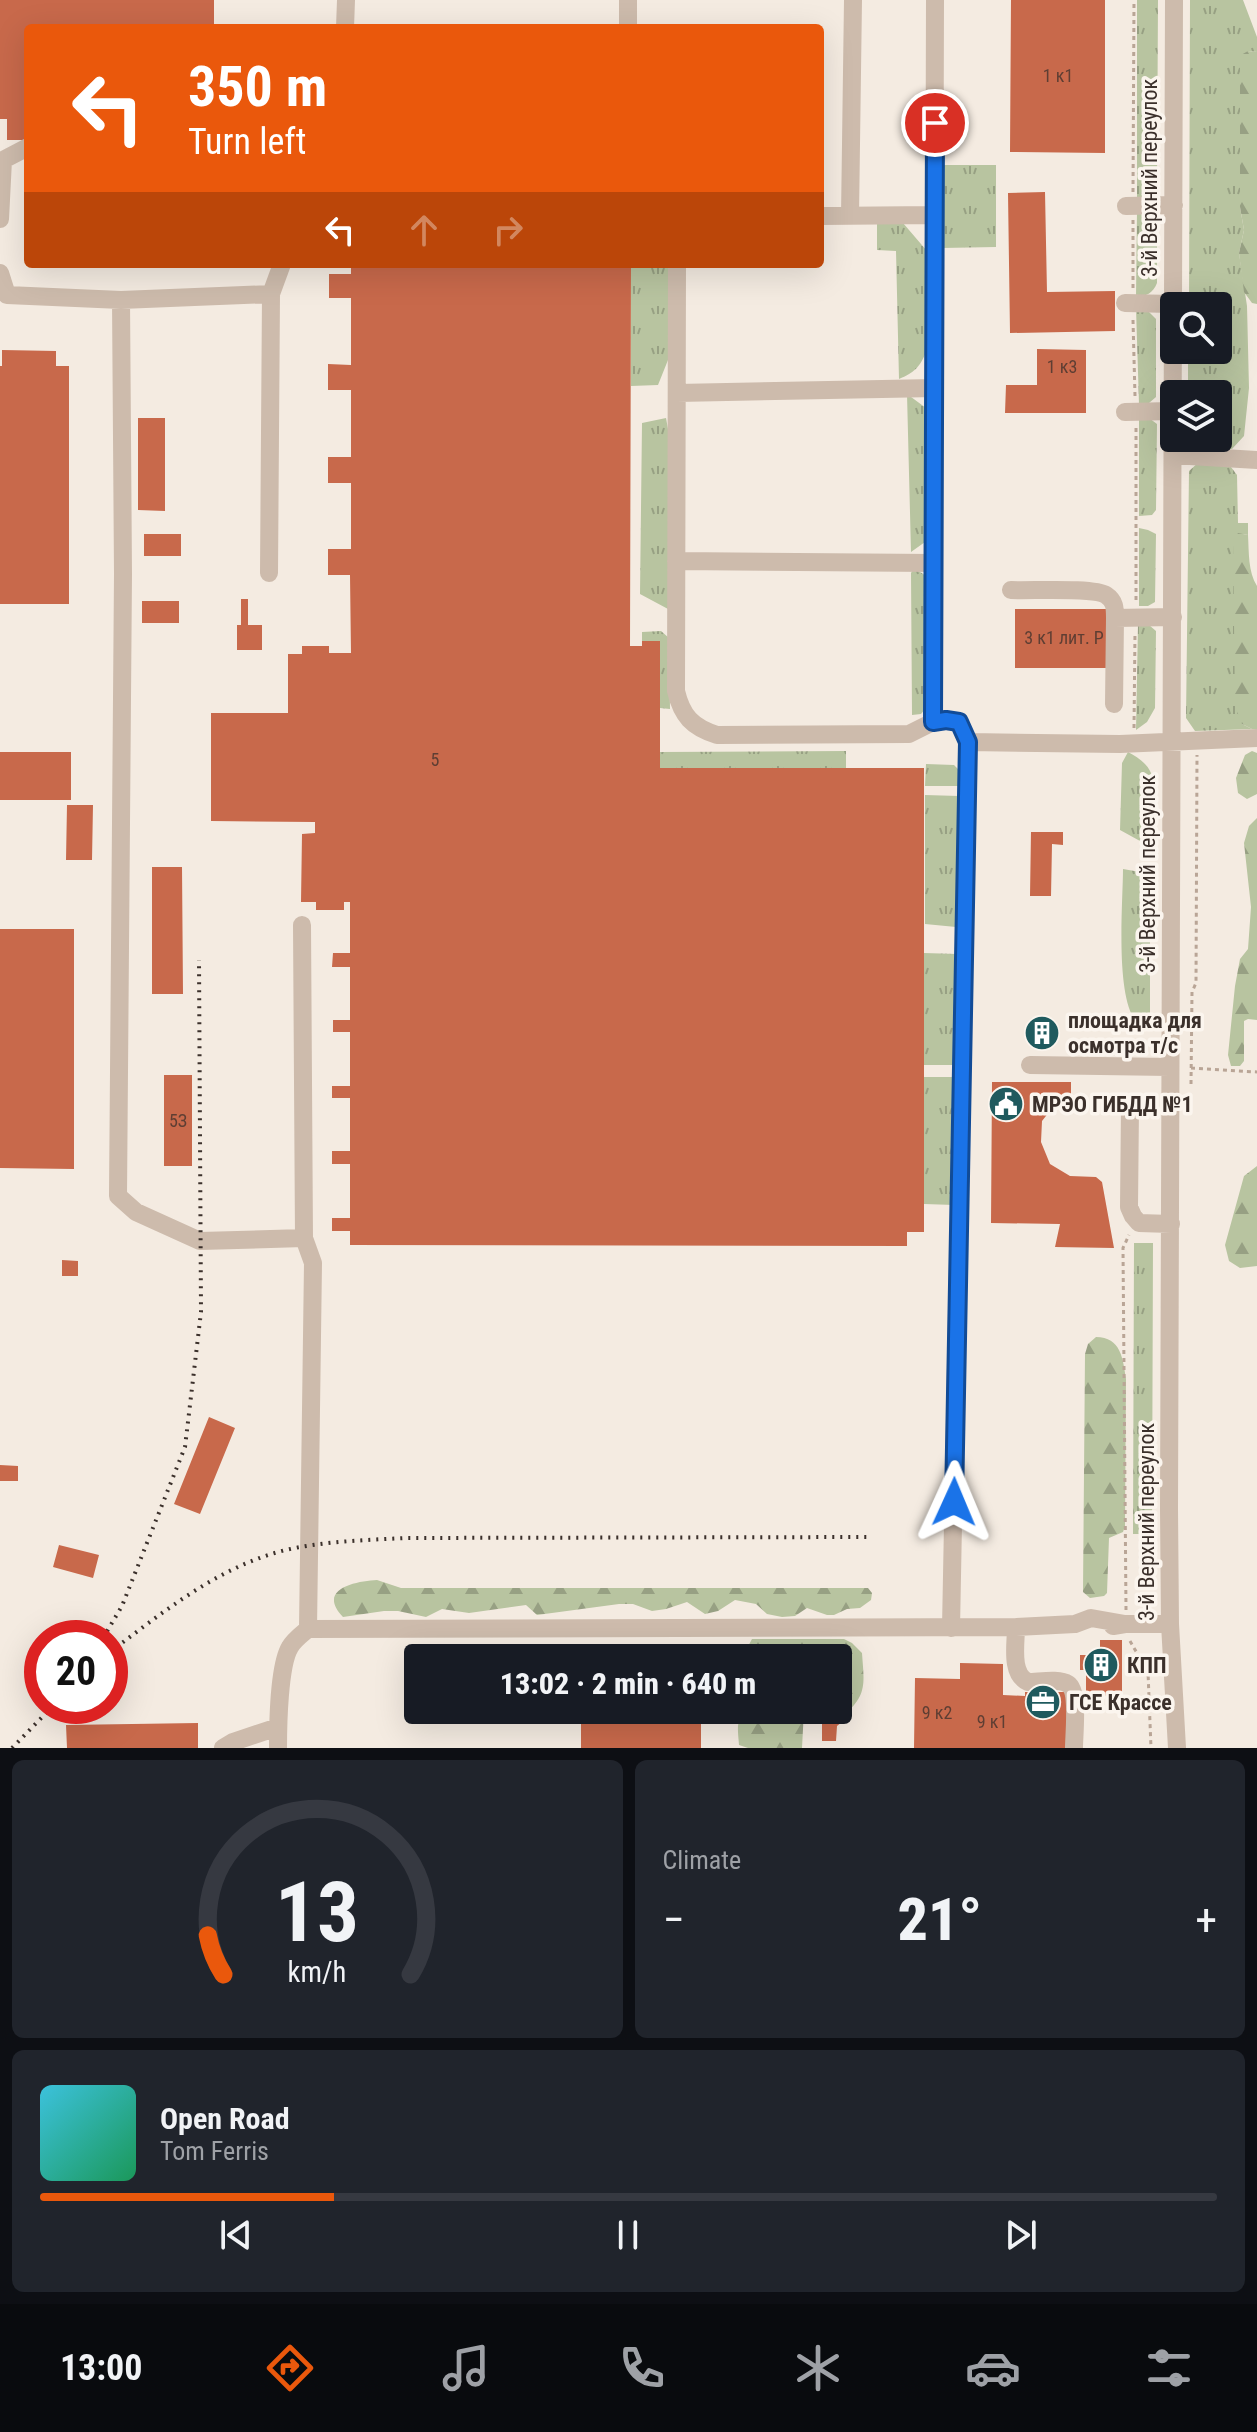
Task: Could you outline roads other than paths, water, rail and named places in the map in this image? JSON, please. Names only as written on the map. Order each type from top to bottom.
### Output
[{"type":"street","points":[[345,24],[346,0]]},
{"type":"street","points":[[628,0],[628,24]]},
{"type":"street","points":[[850,216],[853,0]]},
{"type":"street","points":[[933,722],[935,0]]},
{"type":"street","name":"3-й Верхний переулок","points":[[1173,292],[1174,0]]},
{"type":"street","points":[[0,219],[3,160],[24,149]]},
{"type":"street","points":[[1130,206],[1174,205]]},
{"type":"street","points":[[824,216],[935,215]]},
{"type":"street","points":[[269,573],[271,294],[281,268]]},
{"type":"street","points":[[677,268],[676,691],[680,707],[689,721],[717,735],[909,734],[933,722],[946,720],[959,722],[968,742],[951,1628]]},
{"type":"street","points":[[0,273],[7,295],[121,300],[271,294]]},
{"type":"street","points":[[121,300],[123,574],[118,1196],[136,1212],[200,1241],[304,1238]]},
{"type":"street","points":[[1129,303],[1160,304]]},
{"type":"street","points":[[677,393],[935,388]]},
{"type":"street","points":[[1130,411],[1160,411]]},
{"type":"street","points":[[1173,455],[1257,460]]},
{"type":"street","name":"3-й Верхний переулок","points":[[1173,455],[1170,1624],[1177,1748]]},
{"type":"street","points":[[676,561],[934,563]]},
{"type":"street","points":[[1011,590],[1097,592],[1112,601],[1115,618],[1114,704]]},
{"type":"street","points":[[1115,618],[1173,617]]},
{"type":"street","points":[[968,742],[1124,748],[1172,740],[1257,738]]},
{"type":"street","points":[[302,925],[304,1238],[313,1263],[308,1629]]},
{"type":"street","points":[[1030,1065],[1170,1067]]},
{"type":"street","points":[[1130,1107],[1129,1207],[1136,1220],[1147,1224],[1171,1224]]},
{"type":"street","points":[[278,1748],[288,1649],[308,1629],[951,1628],[1075,1624],[1095,1629],[1125,1624],[1170,1624]]},
{"type":"street","points":[[1016,1627],[1017,1670],[1023,1680],[1065,1682],[1071,1686],[1075,1695],[1074,1748]]},
{"type":"street","points":[[223,1748],[278,1727]]},
{"type":"railway","points":[[114,1620],[185,1447],[201,1312],[199,960]]},
{"type":"railway","points":[[128,1638],[174,1604],[220,1576],[269,1555],[309,1546],[405,1538],[869,1537]]},
{"type":"railway","points":[[12,1748],[35,1724]]},
{"type":"place","name":"площадка для осмотра т/с","points":[[1042,1033]]},
{"type":"place","name":"МРЭО ГИБДД №1","points":[[1006,1104]]},
{"type":"place","name":"КПП","points":[[1101,1665]]},
{"type":"place","name":"ГСЕ Крассе","points":[[1043,1702]]}]
